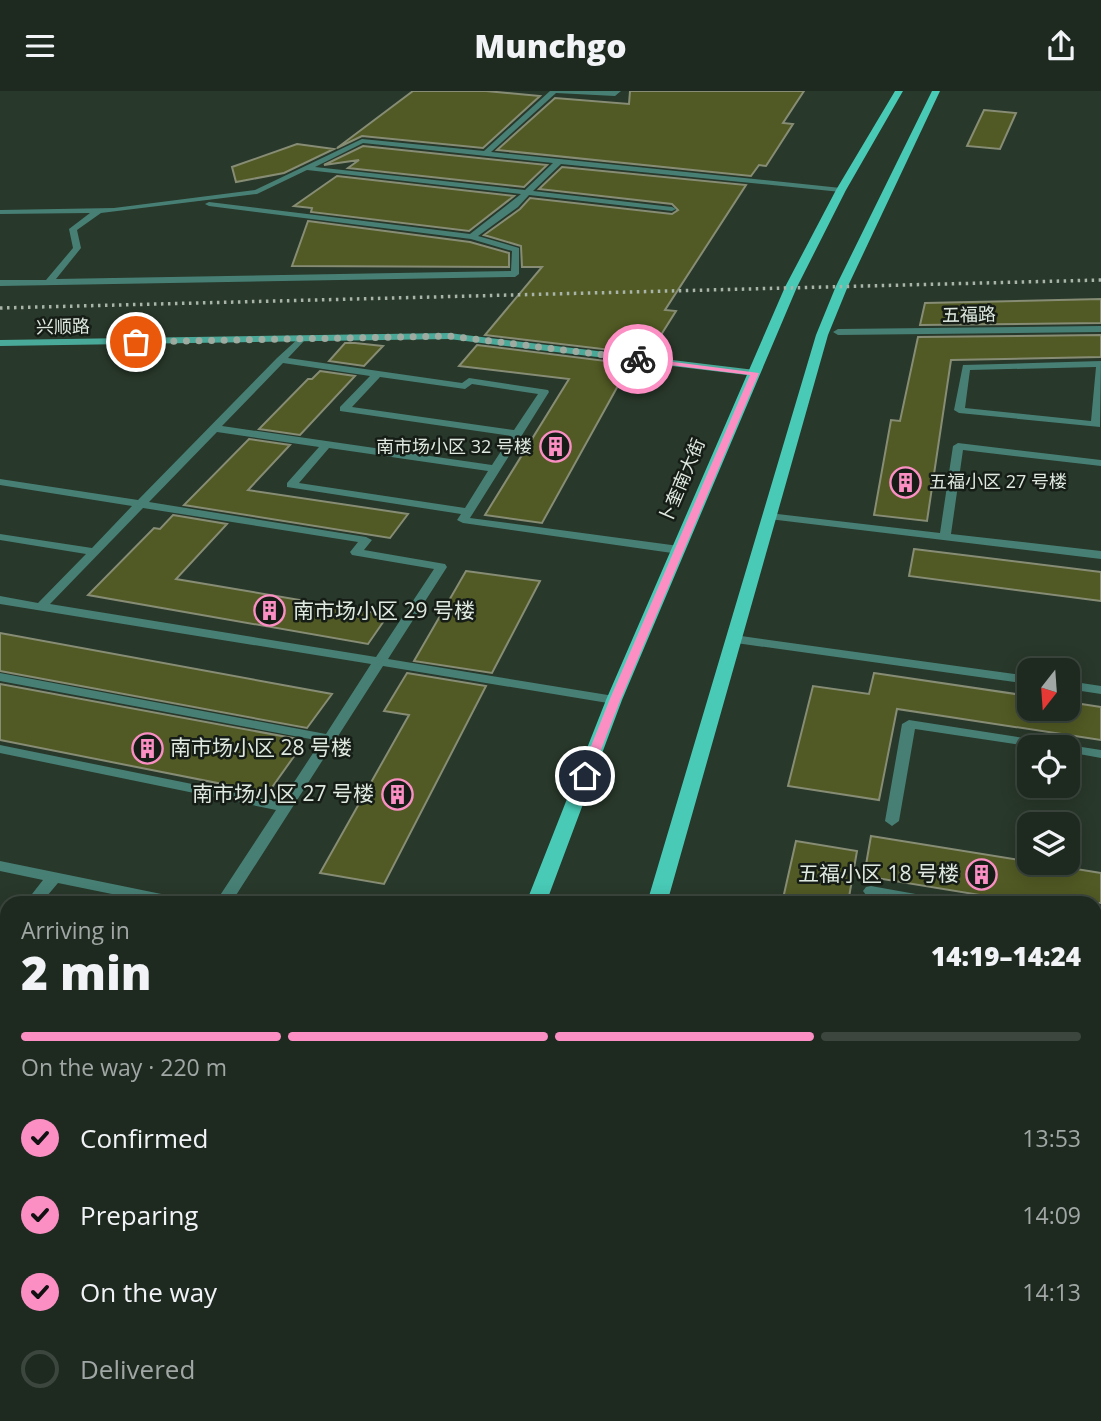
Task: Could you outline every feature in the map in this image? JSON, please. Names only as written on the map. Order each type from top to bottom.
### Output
[{"type":"main road","name":"卜奎南大街","points":[[539,896],[614,701],[791,287],[841,190],[899,91]]},
{"type":"main road","points":[[659,896],[822,335],[842,286],[936,91]]},
{"type":"street","points":[[486,153],[554,91],[615,94],[618,91]]},
{"type":"street","points":[[0,212],[99,210],[257,192],[362,141],[841,190]]},
{"type":"street","points":[[472,236],[526,193],[559,161]]},
{"type":"street","points":[[306,168],[672,209]]},
{"type":"street","points":[[0,283],[515,274],[516,250],[472,236],[187,201]]},
{"type":"street","points":[[48,283],[77,248],[73,229],[99,210]]},
{"type":"street","name":"五福路","points":[[838,332],[1101,329]]},
{"type":"street","name":"兴顺路","points":[[0,343],[449,336],[755,373]]},
{"type":"street","points":[[42,606],[300,340]]},
{"type":"street","points":[[280,360],[465,386],[469,381],[544,392],[463,520],[679,550]]},
{"type":"street","points":[[1101,364],[1096,425],[959,410],[966,367],[1101,364]]},
{"type":"street","points":[[377,374],[344,409],[518,434]]},
{"type":"street","points":[[214,428],[495,469]]},
{"type":"street","points":[[327,445],[291,485],[467,512]]},
{"type":"street","points":[[945,536],[958,446],[1101,463]]},
{"type":"street","points":[[0,482],[366,540],[356,552],[441,566],[228,896]]},
{"type":"street","points":[[769,516],[1101,555]]},
{"type":"street","points":[[0,537],[94,552]]},
{"type":"street","points":[[0,600],[614,701]]},
{"type":"street","points":[[734,639],[1017,678]]},
{"type":"street","points":[[0,677],[330,739]]},
{"type":"street","points":[[1080,687],[1101,690]]},
{"type":"street","points":[[892,821],[909,724],[1017,740]]},
{"type":"street","points":[[0,749],[286,807]]},
{"type":"street","points":[[1080,750],[1101,754]]},
{"type":"street","points":[[0,866],[147,896]]},
{"type":"street","points":[[39,896],[54,877]]},
{"type":"street","points":[[870,892],[895,896]]},
{"type":"building","points":[[413,91],[486,91],[540,96],[483,148],[362,136],[337,148]]},
{"type":"building","points":[[630,91],[804,91],[783,123],[793,124],[766,166],[759,165],[751,176],[497,150],[555,98],[629,104]]},
{"type":"building","points":[[984,110],[1016,113],[1000,149],[967,146]]},
{"type":"building","points":[[297,144],[334,149],[284,173],[236,182],[232,167]]},
{"type":"building","points":[[363,146],[547,165],[524,187],[348,168],[359,160],[324,165]]},
{"type":"building","points":[[562,167],[746,185],[665,310],[676,311],[654,346],[640,345],[636,353],[485,335],[542,267],[522,267],[521,246],[484,235],[520,209],[530,198],[672,214],[678,210],[672,204],[539,189]]},
{"type":"building","points":[[337,176],[514,196],[469,231],[311,212],[312,208],[294,206]]},
{"type":"building","points":[[308,221],[470,242],[509,253],[509,267],[292,266]]},
{"type":"building","points":[[1101,299],[1101,323],[920,325],[925,303]]},
{"type":"building","points":[[1101,335],[1101,357],[951,360],[927,521],[874,515],[891,420],[900,421],[918,337]]},
{"type":"building","points":[[345,343],[383,346],[364,366],[329,361]]},
{"type":"building","name":"南市场小区 32 号楼","points":[[477,345],[630,364],[542,523],[485,515],[569,379],[459,366]]},
{"type":"building","points":[[320,371],[355,376],[300,435],[259,429],[308,379],[312,379]]},
{"type":"building","points":[[249,439],[290,445],[248,490],[408,514],[390,538],[184,505]]},
{"type":"building","name":"南市场小区 29 号楼","points":[[173,515],[227,524],[176,579],[388,615],[368,644],[88,595],[154,528],[160,529]]},
{"type":"building","points":[[914,549],[1101,572],[1101,601],[909,576]]},
{"type":"building","points":[[466,571],[540,581],[492,673],[414,661]]},
{"type":"building","points":[[0,633],[332,694],[307,728],[0,671]]},
{"type":"building","name":"南市场小区 27 号楼","points":[[407,673],[486,686],[384,884],[320,873],[409,715],[384,711]]},
{"type":"building","points":[[874,673],[1017,694],[1017,721],[1080,721],[1080,704],[1101,707],[1101,740],[897,709],[879,800],[788,786],[813,686],[869,694]]},
{"type":"building","name":"南市场小区 28 号楼","points":[[0,684],[298,739],[288,754],[295,755],[268,793],[0,740]]},
{"type":"building","name":"五福小区 18 号楼","points":[[871,836],[1017,859],[1017,875],[1080,875],[1080,870],[1101,873],[1101,896],[986,896],[864,876]]},
{"type":"building","points":[[796,841],[857,851],[849,896],[784,896]]},
{"type":"railway","points":[[0,308],[1101,280]]},
{"type":"way so far","points":[[136,342],[449,336],[638,359]]},
{"type":"place","name":"南市场小区 32 号楼","points":[[555,447]]},
{"type":"place","name":"五福小区 27 号楼","points":[[906,482]]},
{"type":"place","name":"南市场小区 29 号楼","points":[[270,611]]},
{"type":"place","name":"南市场小区 28 号楼","points":[[147,748]]},
{"type":"place","name":"南市场小区 27 号楼","points":[[397,794]]},
{"type":"place","name":"五福小区 18 号楼","points":[[982,874]]},
{"type":"route","points":[[585,776],[614,701],[755,373],[638,359]]}]
